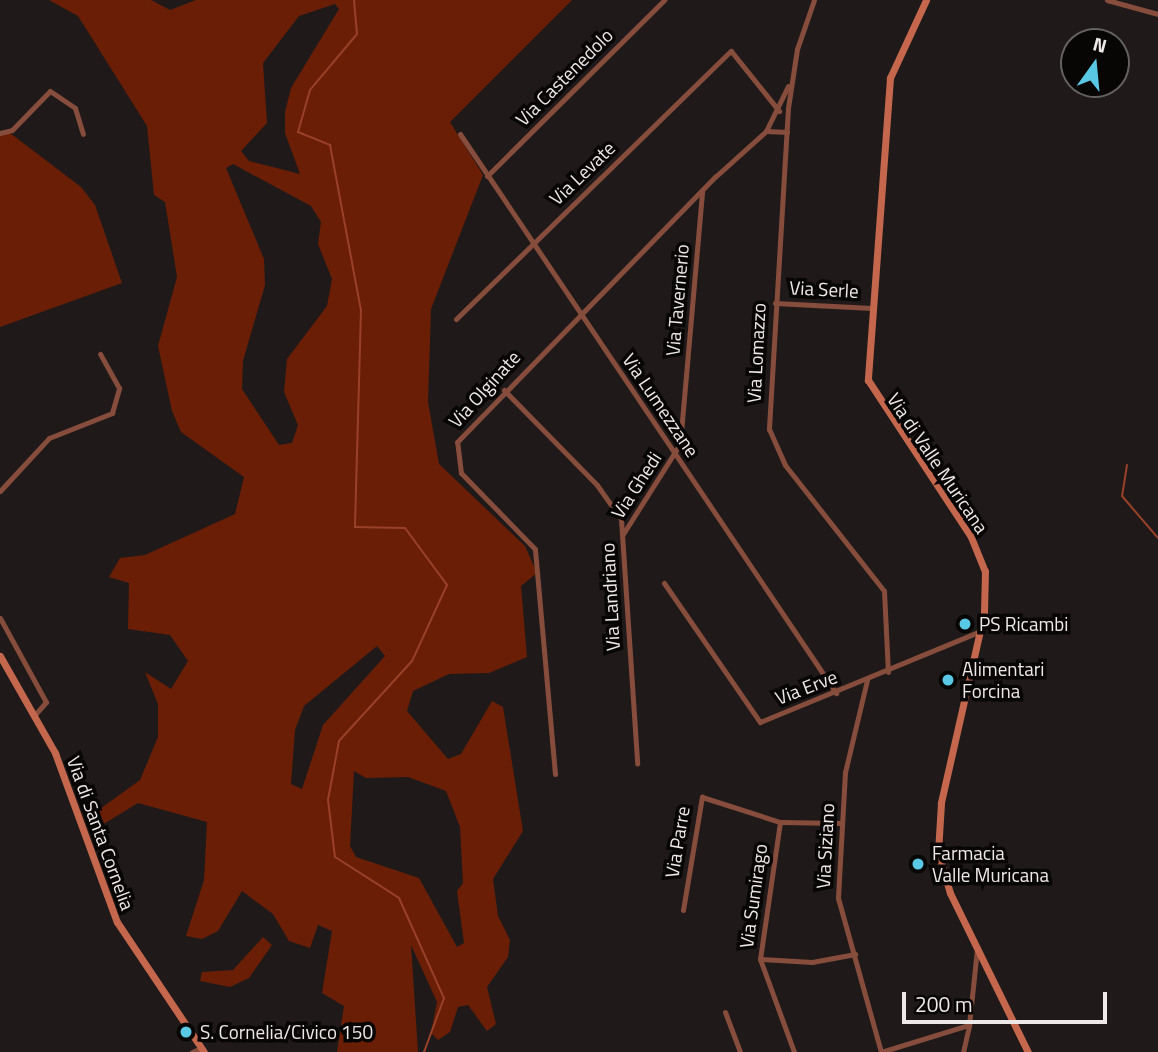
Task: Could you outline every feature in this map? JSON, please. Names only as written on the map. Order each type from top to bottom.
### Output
[{"type":"street","name":"Via Castenedolo","points":[[487,176],[664,0]]},
{"type":"street","name":"Via Lomazzo","points":[[814,0],[792,76],[775,303],[771,436],[793,476],[884,591],[888,672]]},
{"type":"street","name":"Via di Valle Muricana","points":[[926,0],[891,69],[872,308],[870,389],[975,544],[986,589],[981,631],[937,838],[944,879],[1028,1052]]},
{"type":"street","points":[[1107,0],[1158,14]]},
{"type":"street","name":"Via Levate","points":[[456,319],[532,242],[731,51],[779,111]]},
{"type":"street","name":"Via Olginate","points":[[555,774],[535,550],[461,473],[454,458],[465,431],[504,390],[702,191],[766,131],[779,111],[792,76]]},
{"type":"street","points":[[0,133],[12,130],[50,91],[75,108],[83,134]]},
{"type":"street","points":[[766,131],[787,132]]},
{"type":"street","name":"Via Lumezzane","points":[[460,134],[836,693]]},
{"type":"street","name":"Via Tavernerio","points":[[675,453],[702,191]]},
{"type":"street","name":"Via Serle","points":[[775,303],[872,308]]},
{"type":"street","points":[[0,491],[49,438],[112,413],[119,388],[100,354]]},
{"type":"street","name":"Via Landriano","points":[[504,390],[597,485],[623,534],[637,763]]},
{"type":"street","name":"Via Ghedi","points":[[623,534],[675,453]]},
{"type":"street","name":"Via Erve","points":[[664,583],[760,722],[888,672],[981,631]]},
{"type":"street","points":[[0,618],[46,702],[34,716]]},
{"type":"street","name":"Via di Santa Cornelia","points":[[0,656],[68,785],[117,922],[203,1050]]},
{"type":"street","name":"Via Siziano","points":[[867,680],[849,749],[841,824],[838,898],[881,1052]]},
{"type":"street","name":"Via Parre","points":[[683,910],[702,797],[780,822],[841,824]]},
{"type":"street","name":"Via Sumirago","points":[[780,822],[760,959],[794,1052]]},
{"type":"street","points":[[963,1052],[969,1025],[977,949]]},
{"type":"street","points":[[760,959],[812,962],[855,954]]},
{"type":"street","points":[[725,1012],[740,1052]]},
{"type":"street","points":[[881,1052],[969,1025]]},
{"type":"street","points":[[192,1052],[203,1050]]},
{"type":"shaded area","points":[[49,0],[151,0],[170,10],[196,0],[572,0],[450,122],[483,175],[431,309],[428,402],[439,464],[525,546],[537,573],[521,586],[527,657],[489,673],[449,674],[413,691],[407,711],[448,759],[461,754],[492,701],[503,707],[523,831],[493,879],[498,916],[510,940],[508,957],[487,987],[496,1024],[487,1031],[468,1005],[458,1007],[450,1032],[438,1040],[431,1033],[437,1002],[411,945],[418,1052],[337,1052],[344,1006],[322,993],[332,931],[318,925],[310,948],[289,941],[273,914],[242,891],[218,931],[202,939],[186,936],[204,880],[207,822],[138,803],[97,828],[93,814],[140,780],[158,737],[158,704],[145,672],[171,689],[188,661],[170,635],[128,629],[129,583],[109,577],[120,558],[145,555],[235,514],[244,477],[181,432],[172,411],[158,346],[177,277],[165,202],[154,195],[147,126],[78,16]],"holes":[[[335,4],[339,9],[291,88],[285,112],[285,133],[300,174],[249,161],[241,151],[267,123],[263,63],[299,16]],[[233,164],[311,206],[321,222],[318,244],[332,279],[327,306],[287,359],[284,392],[298,425],[292,443],[279,445],[242,389],[243,361],[265,285],[264,259],[226,168]],[[377,646],[385,656],[323,725],[302,789],[291,784],[295,730],[304,706]],[[354,771],[366,778],[408,777],[446,791],[460,827],[463,883],[457,891],[464,943],[457,947],[419,878],[356,857],[350,846]]]},
{"type":"shaded area","points":[[10,133],[81,187],[95,205],[122,283],[0,327],[0,135]]},
{"type":"shaded area","points":[[263,937],[272,945],[249,978],[230,987],[200,981],[202,972],[233,970]]},
{"type":"waterway","points":[[354,0],[357,34],[310,90],[298,132],[330,145],[361,310],[355,527],[405,528],[447,585],[412,661],[339,741],[328,800],[335,857],[399,898],[444,998],[424,1052]]},
{"type":"waterway","points":[[1127,465],[1122,496],[1158,538]]},
{"type":"place","name":"PS Ricambi","points":[[965,624]]},
{"type":"place","name":"Alimentari Forcina","points":[[948,680]]},
{"type":"place","name":"Farmacia Valle Muricana","points":[[918,864]]},
{"type":"place","name":"S. Cornelia/Civico 150","points":[[186,1032]]}]
